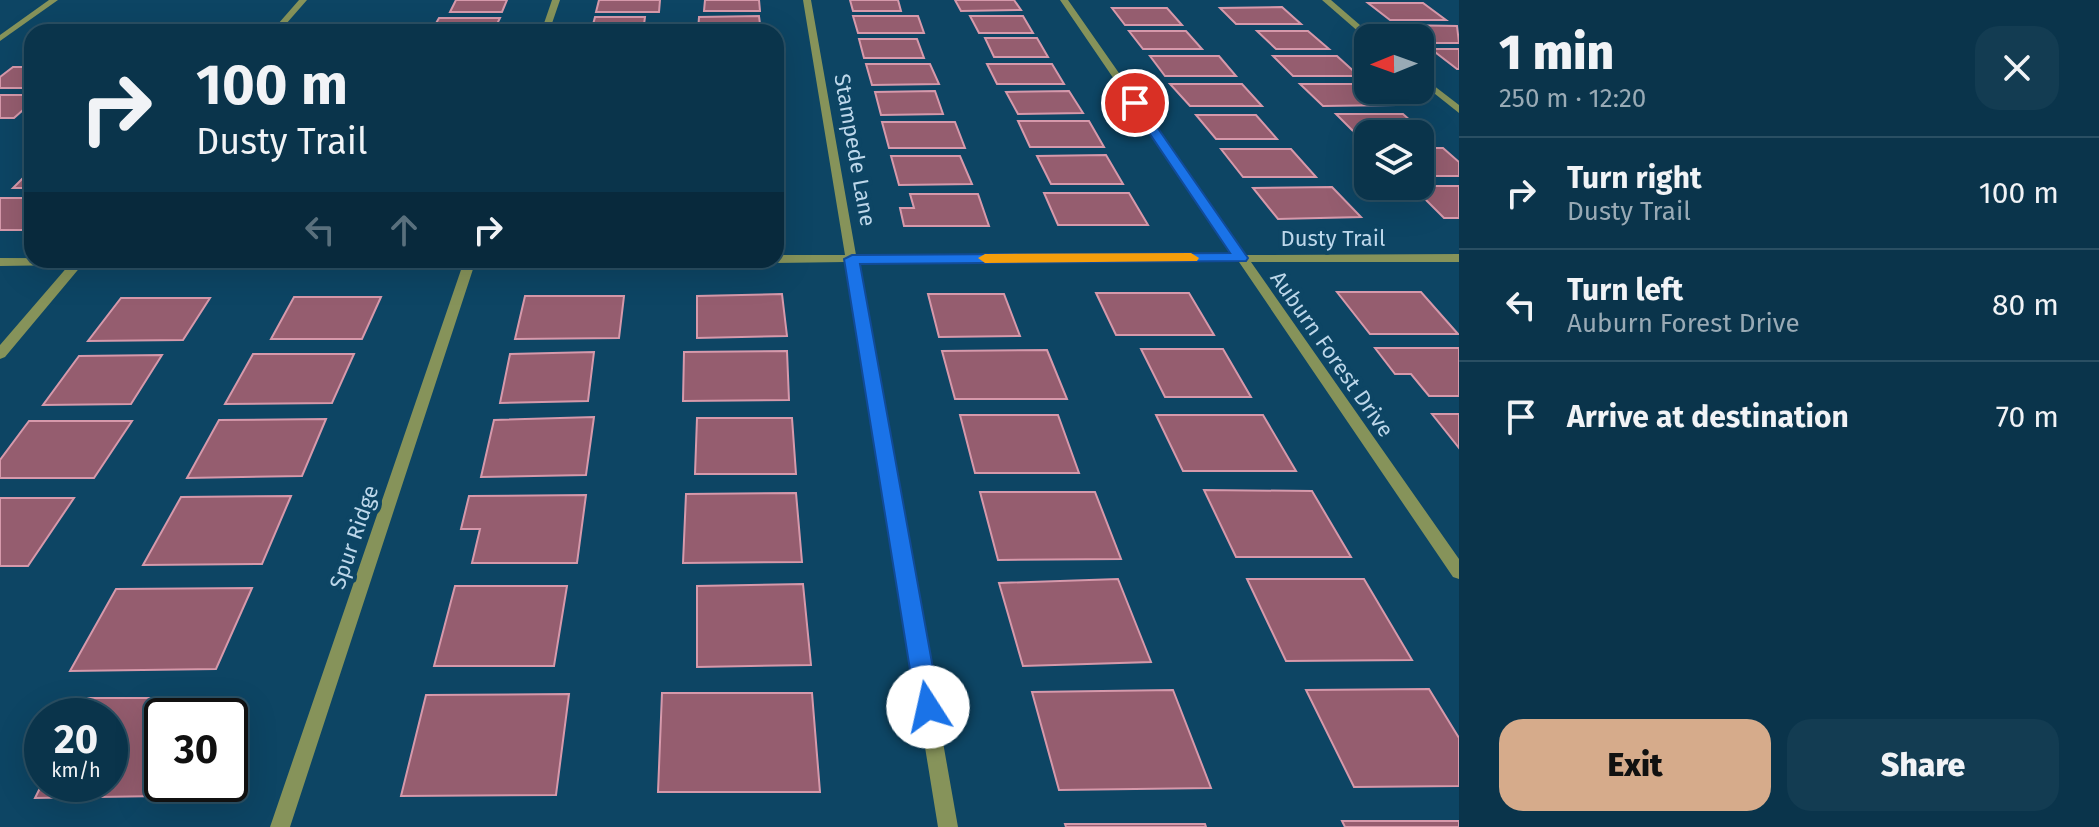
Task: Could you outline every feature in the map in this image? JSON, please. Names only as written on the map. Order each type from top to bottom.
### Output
[{"type":"street","points":[[0,39],[54,0]]},
{"type":"street","points":[[282,24],[303,0]]},
{"type":"street","points":[[548,24],[556,0]]},
{"type":"street","name":"Stampede Lane","points":[[807,0],[948,827]]},
{"type":"street","name":"Auburn Forest Drive","points":[[1064,0],[1459,572]]},
{"type":"street","points":[[1326,0],[1354,24]]},
{"type":"street","points":[[1434,89],[1459,110]]},
{"type":"street","name":"Dusty Trail","points":[[784,259],[1459,258]]},
{"type":"street","points":[[0,262],[24,262]]},
{"type":"street","points":[[0,354],[73,268]]},
{"type":"street","name":"Spur Ridge","points":[[280,827],[466,268]]},
{"type":"building","points":[[456,0],[507,0],[502,12],[450,12]]},
{"type":"building","points":[[599,0],[660,0],[659,12],[596,12]]},
{"type":"building","points":[[705,0],[759,0],[760,11],[704,11]]},
{"type":"building","points":[[850,0],[898,0],[901,11],[853,11]]},
{"type":"building","points":[[955,0],[1014,0],[1021,10],[961,11]]},
{"type":"building","points":[[1368,3],[1423,3],[1446,20],[1390,20]]},
{"type":"building","points":[[1282,7],[1301,24],[1236,24],[1220,8]]},
{"type":"building","points":[[1112,8],[1167,8],[1182,25],[1125,25]]},
{"type":"building","points":[[759,16],[760,24],[699,24],[699,17]]},
{"type":"building","points":[[853,16],[918,16],[924,33],[858,33]]},
{"type":"building","points":[[970,16],[1023,16],[1033,33],[979,33]]},
{"type":"building","points":[[595,17],[645,17],[644,24],[593,24]]},
{"type":"building","points":[[439,18],[500,18],[497,24],[436,24]]},
{"type":"building","points":[[1434,26],[1457,26],[1459,43],[1434,43]]},
{"type":"building","points":[[1129,31],[1186,31],[1202,49],[1143,49]]},
{"type":"building","points":[[1257,31],[1308,31],[1329,49],[1276,49]]},
{"type":"building","points":[[985,38],[1037,38],[1048,57],[994,57]]},
{"type":"building","points":[[859,39],[917,39],[924,58],[864,58]]},
{"type":"building","points":[[1434,49],[1459,49],[1457,69],[1434,51]]},
{"type":"building","points":[[1150,56],[1219,56],[1236,76],[1165,76]]},
{"type":"building","points":[[1273,56],[1337,56],[1354,71],[1354,76],[1293,76]]},
{"type":"building","points":[[866,64],[930,64],[939,84],[872,85]]},
{"type":"building","points":[[987,64],[1052,64],[1064,84],[997,84]]},
{"type":"building","points":[[13,67],[24,67],[24,88],[0,88],[0,77]]},
{"type":"building","points":[[1170,84],[1242,84],[1262,106],[1190,106]]},
{"type":"building","points":[[1300,84],[1354,84],[1354,104],[1394,105],[1323,106]]},
{"type":"building","points":[[935,91],[943,114],[881,115],[875,92]]},
{"type":"building","points":[[1069,91],[1083,113],[1018,114],[1006,92]]},
{"type":"building","points":[[0,95],[24,95],[24,109],[14,118],[0,118]]},
{"type":"building","points":[[1336,114],[1403,114],[1410,120],[1354,120],[1354,132]]},
{"type":"building","points":[[1196,115],[1256,115],[1277,139],[1216,139]]},
{"type":"building","points":[[1018,121],[1089,121],[1104,147],[1030,147]]},
{"type":"building","points":[[882,122],[955,122],[965,148],[889,148]]},
{"type":"building","points":[[1434,148],[1443,148],[1459,162],[1459,176],[1434,176]]},
{"type":"building","points":[[1221,149],[1291,149],[1316,177],[1243,177]]},
{"type":"building","points":[[1106,155],[1123,184],[1051,184],[1037,156]]},
{"type":"building","points":[[891,156],[960,156],[972,184],[899,185]]},
{"type":"building","points":[[24,177],[24,188],[13,188]]},
{"type":"building","points":[[1434,186],[1459,186],[1459,218],[1444,218],[1426,200],[1434,200]]},
{"type":"building","points":[[1332,187],[1361,217],[1278,219],[1253,188]]},
{"type":"building","points":[[1044,193],[1129,193],[1148,225],[1058,225]]},
{"type":"building","points":[[910,194],[978,194],[989,226],[904,226],[900,208],[914,208]]},
{"type":"building","points":[[0,198],[24,198],[24,230],[0,230]]},
{"type":"building","points":[[1337,292],[1421,292],[1458,334],[1370,334]]},
{"type":"building","points":[[1096,293],[1189,293],[1214,335],[1116,335]]},
{"type":"building","points":[[782,294],[787,336],[697,338],[697,296]]},
{"type":"building","points":[[928,294],[1004,294],[1020,336],[939,337]]},
{"type":"building","points":[[525,296],[624,296],[619,338],[515,339]]},
{"type":"building","points":[[294,297],[381,297],[362,339],[271,339]]},
{"type":"building","points":[[121,298],[210,298],[183,340],[88,341]]},
{"type":"building","points":[[1375,348],[1459,348],[1459,396],[1429,396],[1411,374],[1395,374]]},
{"type":"building","points":[[1141,349],[1223,349],[1251,397],[1165,397]]},
{"type":"building","points":[[1047,350],[1067,399],[955,399],[942,351]]},
{"type":"building","points":[[787,351],[789,400],[683,401],[684,352]]},
{"type":"building","points":[[594,352],[588,401],[500,403],[510,354]]},
{"type":"building","points":[[253,354],[354,354],[332,403],[225,404]]},
{"type":"building","points":[[162,355],[131,404],[43,405],[79,356]]},
{"type":"building","points":[[1432,414],[1459,414],[1459,448]]},
{"type":"building","points":[[960,415],[1058,415],[1079,473],[975,473]]},
{"type":"building","points":[[1156,415],[1263,415],[1296,471],[1183,471]]},
{"type":"building","points":[[594,417],[586,475],[481,477],[494,420]]},
{"type":"building","points":[[697,418],[792,418],[796,474],[695,474]]},
{"type":"building","points":[[326,419],[302,476],[187,478],[219,420]]},
{"type":"building","points":[[29,421],[132,421],[94,478],[0,478],[0,460]]},
{"type":"building","points":[[1204,490],[1312,491],[1351,557],[1236,557]]},
{"type":"building","points":[[980,492],[1095,492],[1121,559],[998,560]]},
{"type":"building","points":[[796,493],[802,562],[683,563],[686,494]]},
{"type":"building","points":[[586,495],[577,563],[472,563],[480,529],[461,529],[469,496]]},
{"type":"building","points":[[291,496],[262,564],[143,565],[181,497]]},
{"type":"building","points":[[0,498],[74,498],[28,566],[0,566]]},
{"type":"building","points":[[1118,579],[1151,662],[1023,666],[999,583]]},
{"type":"building","points":[[1247,579],[1364,579],[1412,660],[1286,661]]},
{"type":"building","points":[[803,584],[811,665],[697,667],[697,586]]},
{"type":"building","points":[[455,586],[567,586],[554,666],[434,666]]},
{"type":"building","points":[[252,588],[216,669],[70,671],[116,589]]},
{"type":"building","points":[[1429,689],[1459,738],[1459,786],[1354,787],[1306,690]]},
{"type":"building","points":[[1173,690],[1211,788],[1059,790],[1032,692]]},
{"type":"building","points":[[662,693],[812,693],[820,792],[658,792]]},
{"type":"building","points":[[569,694],[556,795],[401,796],[426,695]]},
{"type":"building","points":[[128,698],[144,698],[144,796],[128,797]]},
{"type":"building","points":[[1342,821],[1459,821],[1459,827],[1345,827]]},
{"type":"building","points":[[1065,824],[1205,824],[1206,827],[1066,827]]},
{"type":"slow traffic","points":[[985,258],[1191,258]]},
{"type":"route","points":[[928,707],[852,259],[1241,258],[1135,103]]}]
